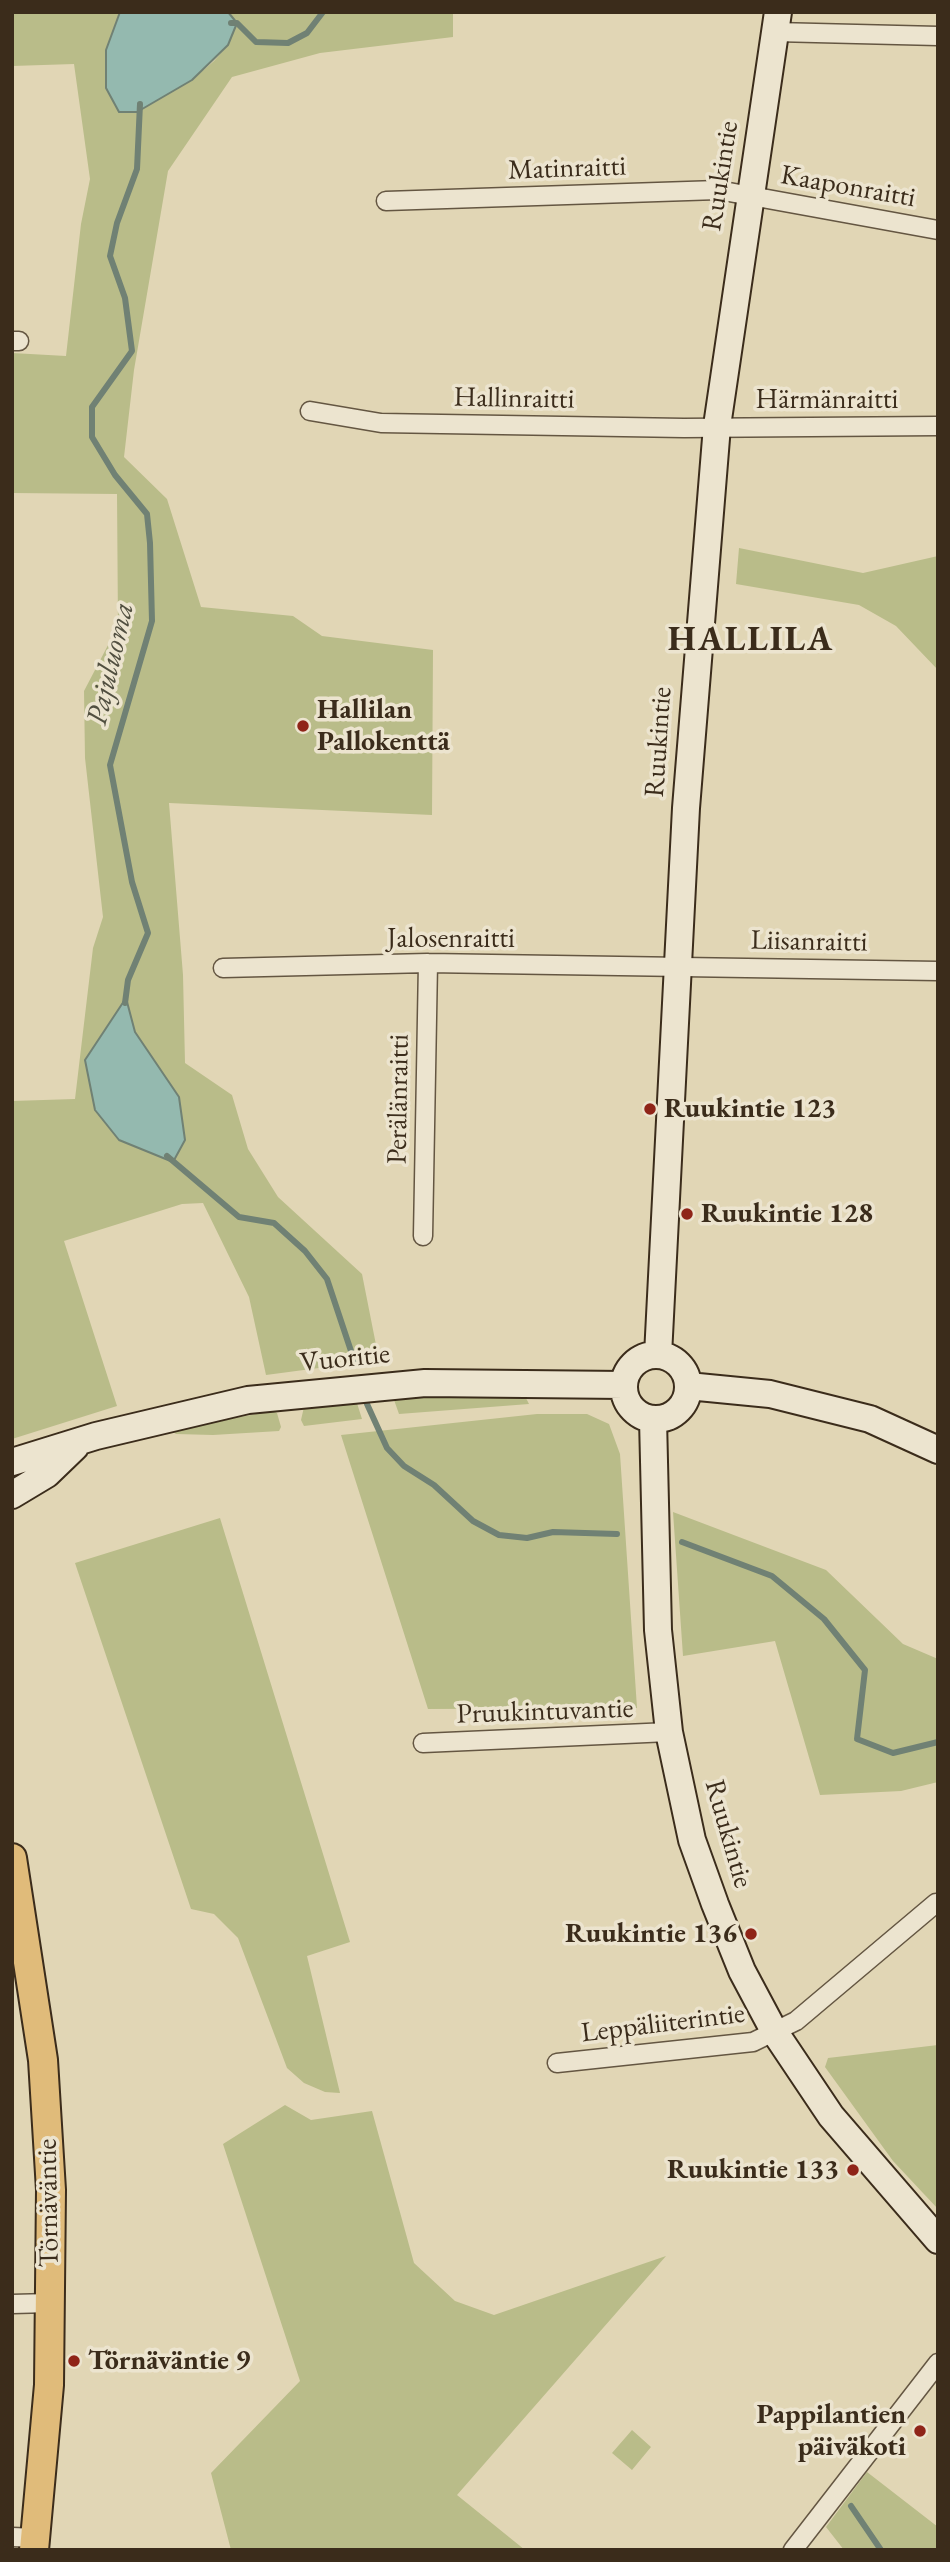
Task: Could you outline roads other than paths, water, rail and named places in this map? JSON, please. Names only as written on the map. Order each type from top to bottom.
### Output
[{"type":"main road","name":"Törnäväntie","points":[[12,1858],[43,2060],[51,2190],[49,2385],[28,2542]]},
{"type":"street","points":[[777,22],[803,35],[938,36]]},
{"type":"street","name":"Ruukintie","points":[[659,1355],[686,808],[717,426],[777,22]]},
{"type":"street","name":"Matinraitti","points":[[386,201],[718,190],[750,194]]},
{"type":"street","name":"Kaaponraitti","points":[[750,194],[938,230]]},
{"type":"street","name":"Hallinraitti","points":[[310,411],[381,423],[717,426]]},
{"type":"street","name":"Härmänraitti","points":[[717,426],[938,426]]},
{"type":"street","name":"Jalosenraitti","points":[[223,968],[428,963],[679,967]]},
{"type":"street","name":"Perälänraitti","points":[[423,1236],[428,963]]},
{"type":"street","name":"Liisanraitti","points":[[679,967],[938,971]]},
{"type":"street","points":[[659,1355],[675,1362],[682,1369],[688,1386],[686,1396],[674,1413],[653,1419],[644,1417],[628,1404],[624,1385],[626,1375],[639,1360],[659,1355]]},
{"type":"street","name":"Vuoritie","points":[[12,1462],[214,1407],[348,1389],[425,1383],[624,1385]]},
{"type":"street","points":[[688,1386],[770,1394],[870,1419],[938,1450]]},
{"type":"street","name":"Ruukintie","points":[[653,1419],[658,1630],[669,1732],[692,1840],[742,1971],[774,2031],[831,2116],[938,2240]]},
{"type":"street","points":[[12,1495],[47,1474],[78,1443]]},
{"type":"street","name":"Pruukintuvantie","points":[[423,1743],[669,1732]]},
{"type":"street","name":"Leppäliiterintie","points":[[557,2063],[741,2045],[796,2021],[936,1903]]},
{"type":"street","points":[[12,2304],[50,2303]]},
{"type":"street","points":[[793,2550],[938,2363]]},
{"type":"water","points":[[120,12],[228,12],[237,23],[228,45],[192,80],[137,112],[119,112],[106,88],[106,50]]},
{"type":"water","points":[[126,998],[135,1032],[179,1097],[185,1140],[173,1162],[119,1140],[95,1110],[85,1060]]},
{"type":"waterway","name":"Pajuluoma","points":[[231,23],[237,23],[256,42],[288,43],[307,33],[323,12]]},
{"type":"waterway","name":"Pajuluoma","points":[[125,1003],[128,980],[148,933],[132,882],[110,765],[152,621],[150,543],[147,514],[115,475],[92,437],[92,407],[132,351],[125,298],[110,256],[117,223],[137,169],[140,104]]},
{"type":"waterway","name":"Pajuluoma","points":[[167,1156],[239,1217],[274,1223],[305,1251],[327,1279],[355,1363]]},
{"type":"waterway","name":"Pajuluoma","points":[[367,1404],[387,1448],[404,1466],[434,1485],[473,1521],[499,1535],[527,1538],[553,1532],[617,1534]]},
{"type":"waterway","name":"Pajuluoma","points":[[682,1542],[772,1576],[824,1619],[865,1670],[857,1739],[893,1753],[938,1742]]},
{"type":"waterway","points":[[851,2506],[881,2550]]},
{"type":"place","name":"Hallilan Pallokenttä","points":[[303,726]]},
{"type":"place","name":"Ruukintie 123","points":[[650,1109]]},
{"type":"place","name":"Ruukintie 128","points":[[687,1214]]},
{"type":"place","name":"Ruukintie 136","points":[[751,1934]]},
{"type":"place","name":"Ruukintie 133","points":[[853,2170]]},
{"type":"place","name":"Törnäväntie 9","points":[[74,2361]]},
{"type":"place","name":"Pappilantien päiväkoti","points":[[920,2431]]},
{"type":"district","name":"HALLILA","points":[[751,640]]}]
